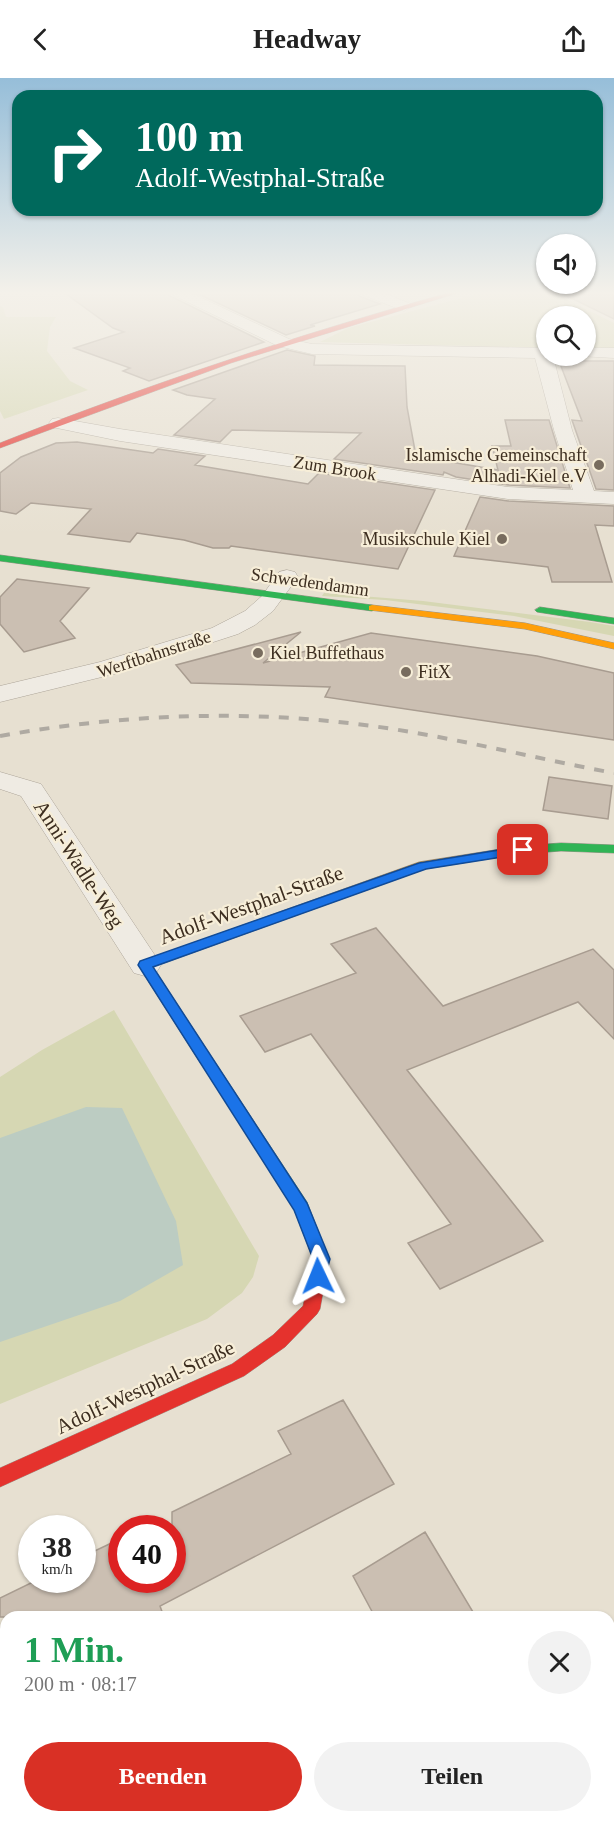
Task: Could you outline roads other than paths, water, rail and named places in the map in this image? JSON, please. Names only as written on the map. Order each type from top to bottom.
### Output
[{"type":"main road","points":[[0,446],[201,372]]},
{"type":"main road","name":"Schwedendamm","points":[[0,558],[285,582],[525,626],[614,646]]},
{"type":"main road","points":[[525,608],[579,614],[614,621]]},
{"type":"main road","name":"Adolf-Westphal-Straße","points":[[0,1478],[238,1370],[279,1341],[311,1309],[321,1259],[301,1207],[145,965],[423,866],[515,850],[561,847],[614,849]]},
{"type":"street","points":[[549,372],[563,430],[586,498]]},
{"type":"street","name":"Zum Brook","points":[[58,423],[143,439],[508,493],[614,498]]},
{"type":"street","name":"Werftbahnstraße","points":[[0,694],[105,670],[227,631],[248,620],[285,582]]},
{"type":"street","name":"Anni-Wadle-Weg","points":[[0,780],[31,790],[145,965]]},
{"type":"railway","points":[[0,736],[139,719],[186,716],[279,717],[402,731],[614,773]]},
{"type":"place","name":"Islamische Gemeinschaft Alhadi-Kiel e.V","points":[[599,465]]},
{"type":"place","name":"Musikschule Kiel","points":[[502,539]]},
{"type":"place","name":"Kiel Buffethaus","points":[[258,653]]},
{"type":"place","name":"FitX","points":[[406,672]]}]
